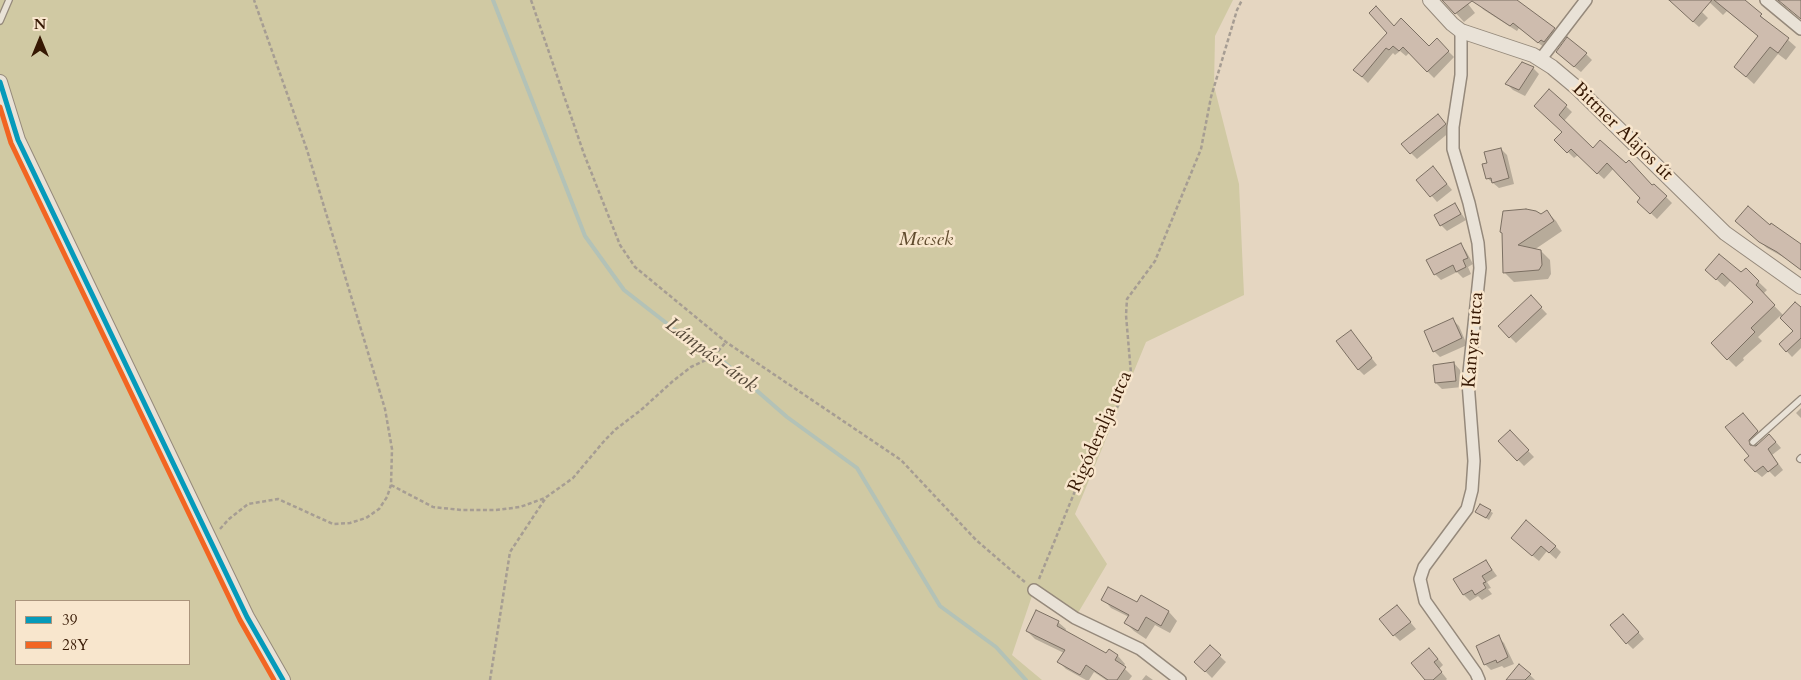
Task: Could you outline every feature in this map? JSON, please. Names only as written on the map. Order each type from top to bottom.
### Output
[{"type":"street","name":"Bittner Alajos út","points":[[1430,0],[1461,31],[1533,55],[1577,88],[1725,233],[1801,287]]},
{"type":"street","points":[[1540,60],[1586,0]]},
{"type":"street","points":[[1766,0],[1801,29]]},
{"type":"street","name":"Kanyar utca","points":[[1461,31],[1461,76],[1453,127],[1453,149],[1469,203],[1478,243],[1480,268],[1468,382],[1474,461],[1472,490],[1467,509],[1424,567],[1420,580],[1425,602],[1476,673],[1479,680]]},
{"type":"street","points":[[0,82],[18,140],[248,617],[283,680]]},
{"type":"street","points":[[1034,590],[1075,618],[1140,649],[1180,680]]},
{"type":"lane","points":[[0,21],[9,0]]},
{"type":"lane","points":[[1753,442],[1801,400]]},
{"type":"path","points":[[210,539],[229,519],[248,504],[278,499],[334,524],[350,524],[366,518],[379,509],[387,498],[391,485],[392,449],[385,409],[307,150],[254,0]]},
{"type":"path","points":[[531,0],[584,154],[620,245],[636,267],[726,342],[901,460],[976,540],[1034,590]]},
{"type":"path","name":"Rigóderalja utca","points":[[1034,590],[1075,491],[1116,410],[1131,374],[1126,315],[1127,299],[1155,261],[1201,149],[1211,97],[1237,10],[1242,0]]},
{"type":"path","points":[[391,485],[433,507],[461,510],[504,509],[546,498],[573,478],[605,440],[673,381],[691,368],[714,356],[726,342]]},
{"type":"path","points":[[490,680],[510,552],[546,498]]},
{"type":"green space","name":"Mecsek","points":[[0,0],[1233,0],[1215,36],[1214,86],[1239,184],[1244,295],[1146,342],[1075,514],[1107,564],[1075,618],[1034,590],[1012,655],[1042,680],[0,680]]},
{"type":"building","points":[[1442,0],[1517,0],[1555,28],[1544,42],[1541,40],[1538,43],[1513,23],[1510,26],[1472,1],[1455,14]]},
{"type":"building","points":[[1669,0],[1712,0],[1693,22]]},
{"type":"building","points":[[1714,0],[1745,0],[1762,14],[1760,16],[1789,38],[1778,53],[1770,47],[1746,77],[1734,67],[1758,36]]},
{"type":"building","points":[[1778,0],[1801,0],[1801,19]]},
{"type":"building","points":[[1376,6],[1394,26],[1401,18],[1429,46],[1437,38],[1449,51],[1427,72],[1403,47],[1399,51],[1393,46],[1389,50],[1386,48],[1362,77],[1353,70],[1387,33],[1369,13]]},
{"type":"building","points":[[1567,37],[1587,53],[1574,67],[1556,52]]},
{"type":"building","points":[[1522,62],[1534,67],[1519,90],[1505,84]]},
{"type":"building","points":[[1549,89],[1567,105],[1559,115],[1593,148],[1600,140],[1626,163],[1629,160],[1652,185],[1654,184],[1667,196],[1650,214],[1637,202],[1640,198],[1607,163],[1597,174],[1571,149],[1567,153],[1554,140],[1562,132],[1534,106]]},
{"type":"building","points":[[1438,114],[1446,124],[1410,154],[1401,144]]},
{"type":"building","points":[[1501,148],[1509,178],[1492,183],[1491,178],[1486,179],[1482,164],[1487,163],[1484,152]]},
{"type":"building","points":[[1433,166],[1447,184],[1430,197],[1416,180]]},
{"type":"building","points":[[1455,203],[1461,214],[1440,226],[1434,215]]},
{"type":"building","points":[[1748,206],[1770,225],[1771,223],[1801,244],[1801,270],[1777,252],[1759,242],[1735,221]]},
{"type":"building","points":[[1526,209],[1541,214],[1547,210],[1554,221],[1518,245],[1541,250],[1542,265],[1539,270],[1503,273],[1502,233],[1500,232],[1503,211]]},
{"type":"building","points":[[1461,243],[1468,258],[1463,260],[1466,267],[1456,272],[1453,265],[1434,275],[1426,260]]},
{"type":"building","points":[[1719,254],[1741,272],[1746,268],[1759,281],[1756,285],[1775,305],[1751,328],[1755,332],[1727,360],[1711,343],[1753,302],[1722,273],[1716,280],[1705,270]]},
{"type":"building","points":[[1531,295],[1542,307],[1509,338],[1498,326]]},
{"type":"building","points":[[1795,302],[1801,307],[1801,338],[1786,352],[1779,344],[1793,331],[1780,318]]},
{"type":"building","points":[[1453,318],[1462,338],[1433,352],[1424,331]]},
{"type":"building","points":[[1351,330],[1372,358],[1358,370],[1336,341]]},
{"type":"building","points":[[1454,362],[1456,381],[1435,383],[1433,365]]},
{"type":"building","points":[[1743,413],[1758,431],[1749,440],[1750,445],[1756,446],[1769,434],[1776,442],[1768,449],[1778,464],[1768,472],[1763,466],[1755,472],[1744,460],[1749,456],[1725,427]]},
{"type":"building","points":[[1510,430],[1529,450],[1517,461],[1498,441]]},
{"type":"building","points":[[1480,504],[1491,510],[1486,518],[1475,512]]},
{"type":"building","points":[[1526,520],[1556,546],[1549,553],[1541,546],[1532,556],[1511,538]]},
{"type":"building","points":[[1486,560],[1492,570],[1482,576],[1486,582],[1483,583],[1486,588],[1475,595],[1472,590],[1463,595],[1453,579]]},
{"type":"building","points":[[1108,587],[1137,602],[1141,595],[1169,611],[1161,626],[1146,617],[1138,631],[1124,623],[1129,615],[1101,600]]},
{"type":"building","points":[[1397,605],[1411,622],[1393,636],[1379,619]]},
{"type":"building","points":[[1036,610],[1059,621],[1057,626],[1106,653],[1109,649],[1118,655],[1115,660],[1126,667],[1117,680],[1108,680],[1086,665],[1080,675],[1057,662],[1065,650],[1026,631]]},
{"type":"building","points":[[1623,614],[1639,632],[1626,644],[1610,625]]},
{"type":"building","points":[[1499,635],[1508,657],[1497,663],[1496,660],[1484,665],[1476,646]]},
{"type":"building","points":[[1210,645],[1221,655],[1205,672],[1194,662]]},
{"type":"building","points":[[1429,648],[1438,659],[1434,662],[1442,672],[1433,680],[1425,680],[1411,663]]},
{"type":"building","points":[[1519,664],[1531,674],[1525,680],[1506,680]]},
{"type":"waterway","name":"Lámpási-árok","points":[[493,0],[585,236],[624,290],[692,343],[717,356],[787,417],[857,468],[940,606],[996,647],[1026,680]]},
{"type":"transit line","name":"39","points":[[0,82],[18,140],[247,617],[283,680]]},
{"type":"transit line","name":"28Y","points":[[0,107],[11,143],[240,620],[274,680]]}]
